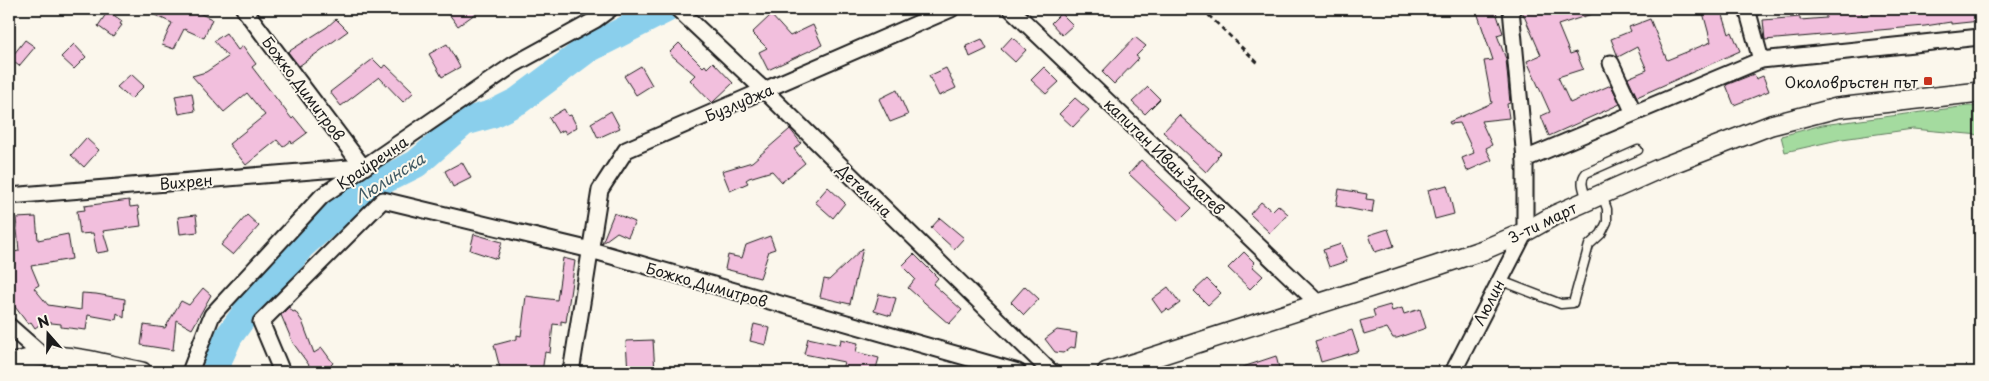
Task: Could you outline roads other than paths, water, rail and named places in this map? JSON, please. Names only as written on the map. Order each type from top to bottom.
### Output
[{"type":"street","name":"Божко Димитров","points":[[244,9],[364,167]]},
{"type":"street","name":"Крайречна","points":[[190,372],[212,315],[322,196],[513,66],[595,20],[610,9]]},
{"type":"street","name":"Бузлуджа","points":[[570,372],[600,190],[626,150],[951,9]]},
{"type":"street","name":"капитан Иван Златев","points":[[1010,9],[1319,304]]},
{"type":"street","points":[[1511,9],[1525,159],[1525,232]]},
{"type":"street","points":[[1746,9],[1761,60]]},
{"type":"street","name":"Детелина","points":[[679,10],[1051,372]]},
{"type":"street","points":[[1525,159],[1761,60],[1980,37]]},
{"type":"street","points":[[1611,63],[1634,113]]},
{"type":"street","name":"3-ти март","points":[[1107,372],[1483,250],[1525,232],[1554,215],[1663,167],[1771,125],[1805,115],[1880,102],[1980,92]]},
{"type":"street","name":"Вихрен","points":[[9,196],[364,167]]},
{"type":"street","name":"Божко Димитров","points":[[282,372],[261,322],[383,200],[591,250],[1018,372]]},
{"type":"street","name":"Люлин","points":[[1453,372],[1525,232]]},
{"type":"street","points":[[9,326],[42,355]]},
{"type":"street","points":[[9,365],[26,358],[42,355],[60,355],[142,372]]},
{"type":"lane","points":[[1499,280],[1561,304],[1573,303],[1589,245],[1601,234],[1606,222],[1607,210],[1582,183],[1583,177],[1586,172],[1638,150]]},
{"type":"waterway","name":"Люлинска","points":[[216,372],[219,358],[229,336],[256,299],[275,279],[301,246],[364,190],[416,164],[464,122],[492,114],[518,101],[586,50],[666,9]]},
{"type":"place","name":"Околовръстен път","points":[[1928,81]]}]
